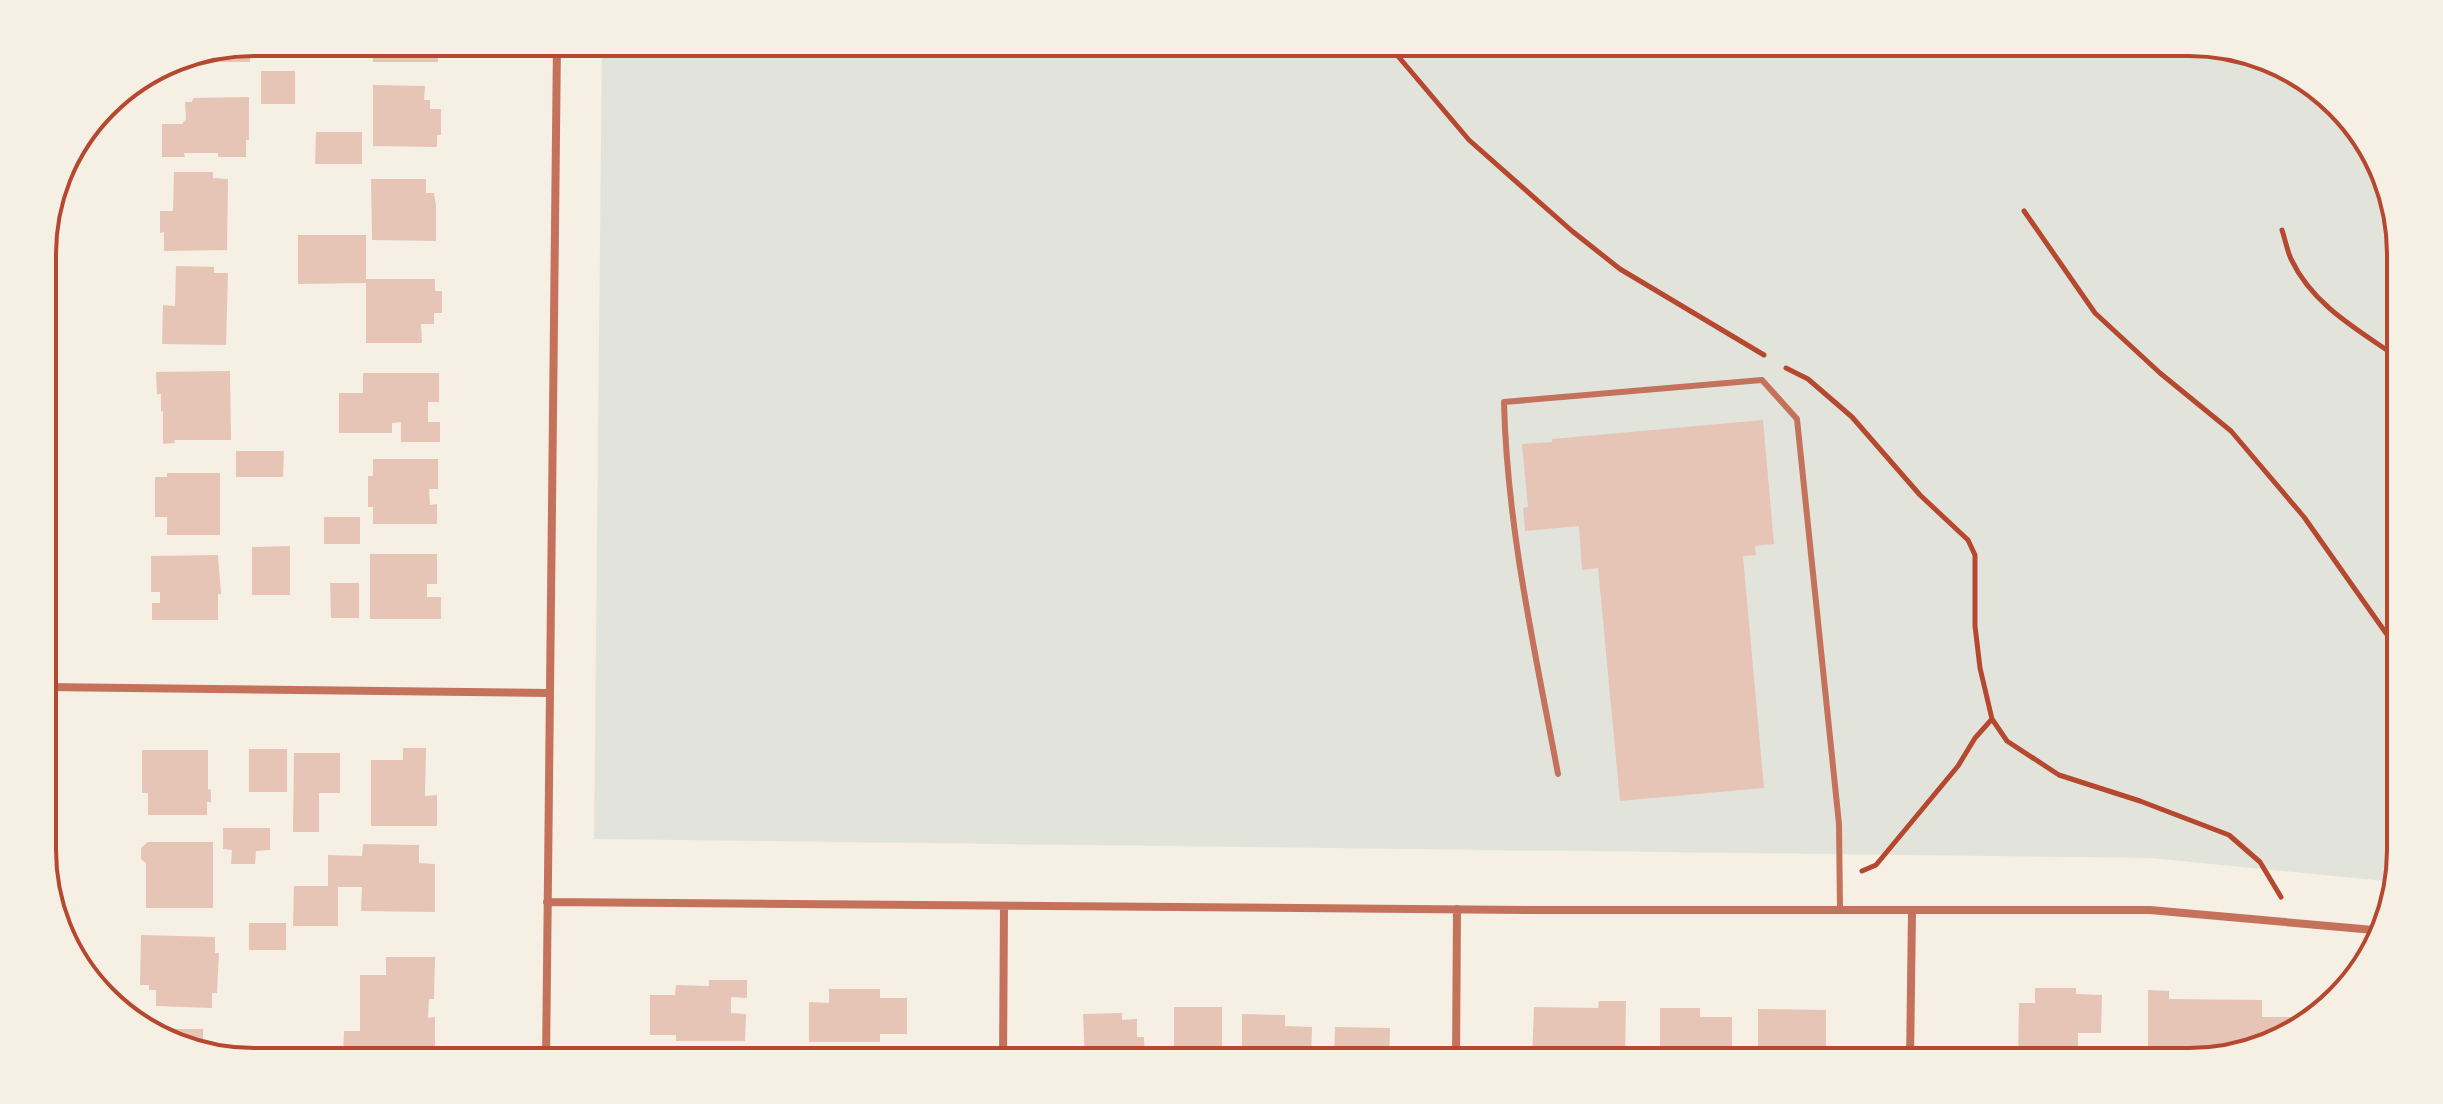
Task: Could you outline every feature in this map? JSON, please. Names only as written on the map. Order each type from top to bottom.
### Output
[{"type":"street","points":[[546,1048],[557,56]]},
{"type":"street","points":[[56,687],[550,693]]},
{"type":"street","points":[[547,902],[1457,909],[2150,910],[2370,929]]},
{"type":"street","points":[[1003,1048],[1004,906]]},
{"type":"street","points":[[1456,1048],[1457,909]]},
{"type":"street","points":[[1910,1048],[1912,911]]},
{"type":"lane","points":[[1558,774],[1514,535],[1505,449],[1504,402],[1762,380],[1797,419],[1839,824],[1840,910]]},
{"type":"path","points":[[2024,211],[2095,313],[2160,373],[2231,431],[2249,452],[2304,517],[2387,635]]},
{"type":"path","points":[[2282,230],[2291,260],[2310,289],[2347,322],[2387,350]]},
{"type":"path","points":[[1860,911],[1862,870],[1876,865],[1992,719],[2007,741],[2059,775],[2140,801],[2229,835],[2260,862],[2275,884],[2290,921]]},
{"type":"shaded area","points":[[602,56],[2202,56],[2265,71],[2309,97],[2346,134],[2372,178],[2380,203],[2387,254],[2387,863],[2384,881],[2150,858],[594,839]]},
{"type":"building","points":[[250,56],[250,62],[209,62]]},
{"type":"building","points":[[373,56],[438,56],[438,62],[373,62]]},
{"type":"building","points":[[261,71],[295,71],[295,104],[261,104]]},
{"type":"building","points":[[373,85],[425,86],[424,100],[430,100],[430,109],[441,109],[441,135],[437,135],[437,147],[373,146]]},
{"type":"building","points":[[249,97],[246,157],[184,153],[185,157],[162,157],[162,124],[182,124],[186,119],[185,102],[192,102],[193,98]]},
{"type":"building","points":[[316,132],[362,132],[362,164],[315,164]]},
{"type":"building","points":[[174,172],[213,172],[213,178],[228,179],[227,250],[164,251],[160,211],[173,211]]},
{"type":"building","points":[[371,179],[426,179],[426,193],[434,193],[436,205],[436,241],[372,240]]},
{"type":"building","points":[[298,235],[366,235],[366,279],[435,279],[435,291],[442,291],[442,313],[434,313],[434,324],[421,324],[422,343],[366,343],[366,283],[298,284]]},
{"type":"building","points":[[176,266],[214,267],[214,273],[228,273],[226,345],[162,344],[163,305],[175,306]]},
{"type":"building","points":[[230,371],[231,440],[174,440],[175,443],[163,444],[163,411],[161,394],[157,394],[156,372]]},
{"type":"building","points":[[363,373],[439,373],[439,402],[428,402],[428,422],[440,422],[440,442],[401,442],[401,422],[392,423],[392,433],[339,433],[339,393],[363,393]]},
{"type":"building","points":[[1763,420],[1774,544],[1755,546],[1756,555],[1743,556],[1764,788],[1620,801],[1598,568],[1582,570],[1579,526],[1525,531],[1523,508],[1528,507],[1522,444]]},
{"type":"building","points":[[236,451],[284,451],[283,477],[236,477]]},
{"type":"building","points":[[373,459],[438,459],[438,489],[429,489],[430,505],[437,504],[437,524],[373,524],[373,507],[368,507],[368,476],[373,476]]},
{"type":"building","points":[[167,473],[220,473],[220,535],[167,535],[167,517],[155,517],[155,477],[167,477]]},
{"type":"building","points":[[324,517],[360,517],[360,544],[324,544]]},
{"type":"building","points":[[290,546],[290,595],[252,595],[252,547]]},
{"type":"building","points":[[370,554],[437,554],[437,584],[427,584],[427,597],[441,597],[441,619],[370,619]]},
{"type":"building","points":[[218,555],[221,594],[218,594],[218,620],[152,620],[152,603],[160,603],[160,592],[151,592],[151,556]]},
{"type":"building","points":[[330,583],[359,583],[359,618],[331,618]]},
{"type":"building","points":[[403,748],[426,748],[425,796],[437,795],[437,826],[371,826],[371,760],[403,760]]},
{"type":"building","points":[[249,749],[287,749],[287,792],[249,792]]},
{"type":"building","points":[[142,750],[208,750],[211,802],[207,802],[207,815],[148,815],[148,793],[142,793]]},
{"type":"building","points":[[294,753],[340,753],[340,793],[319,793],[319,832],[293,832]]},
{"type":"building","points":[[223,828],[270,828],[270,850],[256,851],[255,864],[231,864],[232,850],[223,849]]},
{"type":"building","points":[[148,842],[213,842],[213,908],[146,908],[146,863],[141,859],[141,848]]},
{"type":"building","points":[[363,844],[419,845],[419,863],[435,864],[435,912],[361,911],[362,887],[338,887],[338,926],[293,926],[294,886],[328,886],[328,855],[362,856]]},
{"type":"building","points":[[249,923],[286,923],[286,950],[249,950]]},
{"type":"building","points":[[141,935],[215,937],[215,953],[219,953],[217,993],[212,993],[212,1008],[156,1006],[156,990],[149,990],[149,985],[140,985]]},
{"type":"building","points":[[386,957],[435,957],[434,999],[429,999],[428,1018],[435,1017],[435,1048],[343,1048],[344,1031],[360,1031],[360,975],[386,975]]},
{"type":"building","points":[[709,980],[747,980],[747,998],[731,997],[731,1013],[746,1014],[745,1041],[676,1041],[676,1035],[650,1035],[650,995],[675,995],[676,985],[709,986]]},
{"type":"building","points":[[2035,988],[2076,988],[2076,994],[2102,995],[2101,1033],[2078,1033],[2078,1048],[2018,1048],[2019,1003],[2035,1003]]},
{"type":"building","points":[[829,989],[880,989],[880,998],[907,998],[907,1034],[880,1034],[880,1042],[809,1042],[809,1002],[829,1003]]},
{"type":"building","points":[[2148,990],[2169,991],[2169,999],[2262,1000],[2262,1017],[2294,1017],[2265,1033],[2240,1041],[2202,1048],[2148,1048]]},
{"type":"building","points":[[1599,1001],[1626,1001],[1625,1048],[1533,1048],[1534,1007],[1598,1008]]},
{"type":"building","points":[[1174,1007],[1222,1007],[1222,1048],[1174,1048]]},
{"type":"building","points":[[1660,1008],[1700,1008],[1700,1017],[1732,1017],[1732,1048],[1660,1048]]},
{"type":"building","points":[[1758,1009],[1826,1010],[1826,1048],[1758,1048]]},
{"type":"building","points":[[1122,1013],[1122,1020],[1137,1019],[1137,1037],[1144,1037],[1144,1048],[1084,1048],[1083,1014]]},
{"type":"building","points":[[1242,1014],[1285,1015],[1285,1026],[1312,1027],[1311,1048],[1242,1048]]},
{"type":"building","points":[[1335,1027],[1390,1028],[1389,1048],[1334,1048]]},
{"type":"building","points":[[170,1029],[203,1029],[203,1041]]}]
